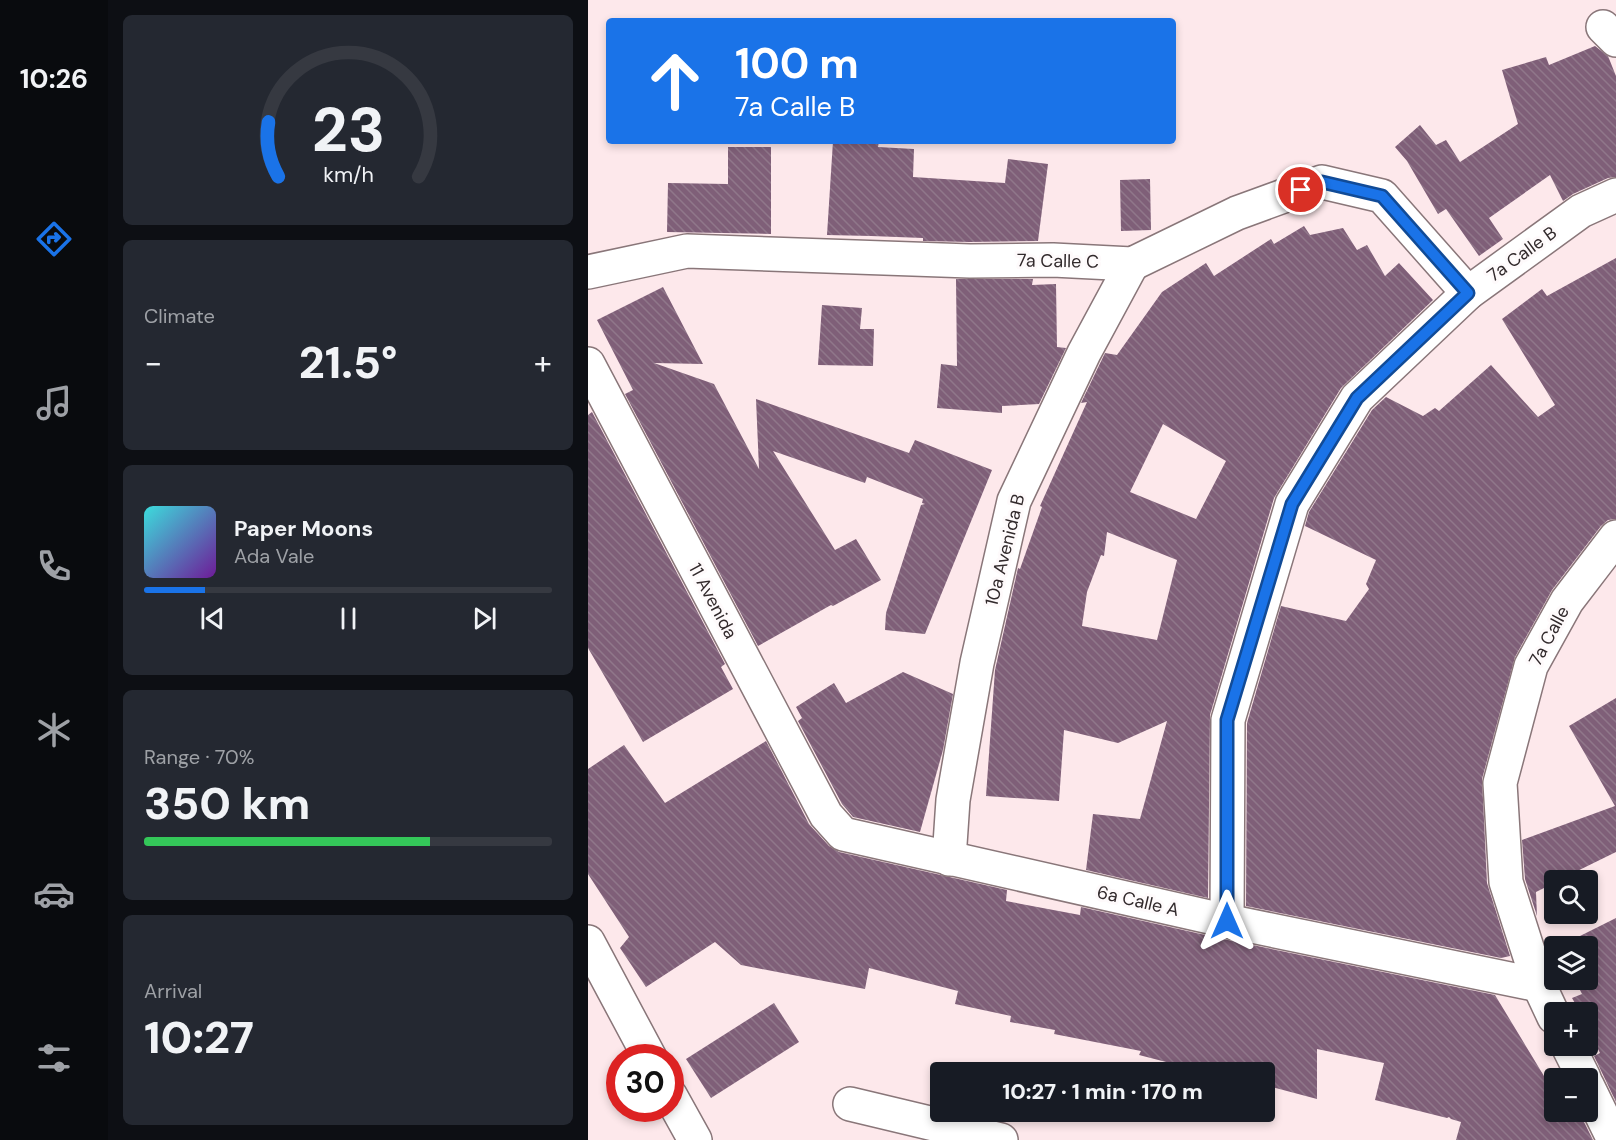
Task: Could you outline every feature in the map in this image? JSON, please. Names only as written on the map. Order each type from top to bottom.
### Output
[{"type":"street","name":"7a Calle C","points":[[588,272],[687,251],[1132,264],[1237,213],[1322,182],[1382,196],[1468,293]]},
{"type":"street","name":"7a Calle B","points":[[1227,921],[1227,720],[1292,504],[1357,398],[1468,293],[1581,211],[1616,195]]},
{"type":"street","name":"10a Avenida B","points":[[949,859],[953,800],[977,663],[1014,501],[1084,353],[1132,264]]},
{"type":"street","name":"11 Avenida","points":[[588,364],[826,815],[843,834]]},
{"type":"street","name":"7a Calle","points":[[1547,1002],[1539,985],[1506,882],[1500,783],[1531,666],[1567,601],[1616,537]]},
{"type":"street","name":"6a Calle A","points":[[843,834],[1227,921],[1539,985]]},
{"type":"street","points":[[588,942],[643,1044]]},
{"type":"street","points":[[850,1104],[1001,1140]]},
{"type":"street","points":[[1598,1107],[1614,1140]]},
{"type":"street","points":[[684,1120],[695,1140]]},
{"type":"building","points":[[1595,46],[1608,56],[1616,76],[1616,177],[1608,178],[1563,201],[1550,175],[1489,218],[1503,239],[1479,256],[1446,209],[1438,214],[1407,161],[1395,147],[1420,125],[1436,145],[1446,140],[1460,162],[1518,124],[1502,70],[1546,57],[1549,65]]},
{"type":"building","points":[[833,144],[878,144],[878,147],[914,149],[913,177],[1005,183],[1008,159],[1048,164],[1038,241],[923,241],[923,238],[827,235]]},
{"type":"building","points":[[728,147],[771,147],[771,234],[667,232],[668,183],[728,184]]},
{"type":"building","points":[[1150,179],[1151,230],[1121,231],[1120,180]]},
{"type":"building","points":[[1304,226],[1310,235],[1343,228],[1357,250],[1367,245],[1385,276],[1399,263],[1433,300],[1341,388],[1274,498],[1210,715],[1208,898],[1086,870],[1093,814],[1140,819],[1167,721],[1118,743],[1064,730],[1059,801],[986,796],[995,670],[1018,568],[1020,569],[1042,507],[1040,506],[1087,402],[1081,403],[1105,353],[1117,355],[1162,292],[1206,263],[1214,276],[1271,239],[1274,244]],"holes":[[[1163,424],[1226,461],[1196,519],[1130,492]],[[1107,532],[1177,560],[1157,640],[1082,626],[1087,592],[1101,555],[1104,556]]]},
{"type":"building","points":[[1616,258],[1616,519],[1608,520],[1601,526],[1552,590],[1515,657],[1482,779],[1487,883],[1510,956],[1501,958],[1246,906],[1247,723],[1281,606],[1346,621],[1369,589],[1366,584],[1376,560],[1305,526],[1309,512],[1372,410],[1386,397],[1423,416],[1435,408],[1439,411],[1491,365],[1538,417],[1555,405],[1502,319],[1542,289],[1547,296]]},
{"type":"building","points":[[956,279],[1033,279],[1032,285],[1056,284],[1057,347],[1066,348],[1039,404],[1002,406],[1002,413],[937,408],[941,364],[957,366]]},
{"type":"building","points":[[663,287],[703,364],[654,363],[714,384],[759,469],[756,399],[909,453],[915,440],[992,470],[925,634],[885,630],[886,613],[921,505],[925,504],[922,503],[923,499],[867,477],[865,483],[773,451],[835,550],[856,539],[881,580],[758,646],[625,394],[633,390],[597,320]]},
{"type":"building","points":[[822,305],[862,308],[860,329],[874,329],[873,366],[818,365]]},
{"type":"building","points":[[592,412],[725,664],[721,667],[733,689],[643,742],[588,648],[588,415]]},
{"type":"building","points":[[903,672],[953,694],[943,750],[920,832],[853,817],[842,804],[798,721],[802,718],[796,707],[834,683],[846,703]]},
{"type":"building","points":[[1616,698],[1616,852],[1579,870],[1544,870],[1544,888],[1536,892],[1537,916],[1525,879],[1522,840],[1615,806],[1569,726]]},
{"type":"building","points":[[766,741],[809,824],[829,846],[839,852],[1007,890],[1006,901],[1080,915],[1081,907],[1495,995],[1544,1076],[1544,1122],[1584,1122],[1593,1140],[1456,1140],[1461,1122],[1449,1117],[1375,1100],[1384,1063],[1317,1049],[1317,1099],[1275,1088],[1275,1062],[1166,1062],[1139,1055],[1141,1051],[1054,1034],[1055,1030],[1010,1022],[1011,1016],[955,1004],[958,991],[869,968],[865,989],[741,965],[715,942],[646,987],[620,948],[629,937],[588,874],[588,769],[624,745],[665,803]]},
{"type":"building","points":[[1616,918],[1616,1102],[1594,1056],[1600,1053],[1598,1049],[1598,1002],[1574,1002],[1572,998],[1582,994],[1580,990],[1598,990],[1598,936],[1580,936]]},
{"type":"building","points":[[774,1003],[799,1042],[711,1098],[686,1059]]},
{"type":"route","points":[[1227,921],[1227,720],[1292,504],[1357,398],[1468,293],[1382,196],[1322,182],[1301,190]]}]
